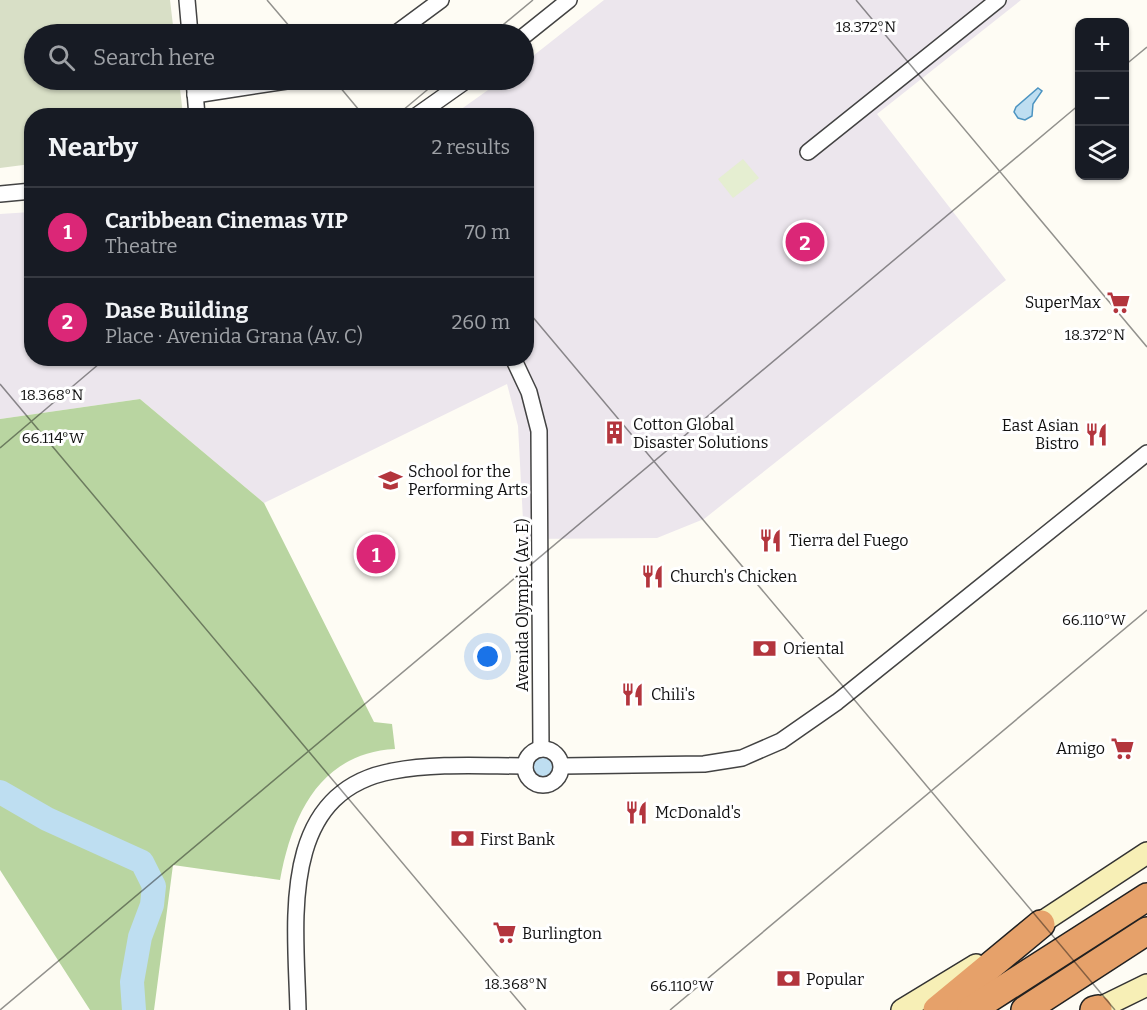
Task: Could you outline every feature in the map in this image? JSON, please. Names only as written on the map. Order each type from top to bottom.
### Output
[{"type":"highway","points":[[971,1010],[1147,897]]},
{"type":"highway","points":[[937,1010],[1041,924]]},
{"type":"highway","points":[[1025,1010],[1147,931]]},
{"type":"street","points":[[187,0],[189,24]]},
{"type":"street","points":[[409,24],[441,0]]},
{"type":"street","points":[[808,152],[998,0]]},
{"type":"street","points":[[534,28],[567,1]]},
{"type":"street","points":[[194,90],[197,108]]},
{"type":"street","points":[[427,108],[453,90]]},
{"type":"street","points":[[0,194],[24,192]]},
{"type":"street","name":"Avenida Olympic (Av. E)","points":[[517,366],[529,392],[539,431],[541,749]]},
{"type":"street","points":[[562,766],[704,765],[742,759],[782,741],[837,702],[1147,453]]},
{"type":"street","points":[[541,749],[555,753],[562,766],[558,779],[542,786],[528,777],[525,766],[529,755],[541,749]]},
{"type":"street","points":[[298,1010],[296,887],[304,850],[313,829],[330,804],[353,785],[393,771],[525,766]]},
{"type":"street","points":[[902,1010],[1041,924],[1147,853]]},
{"type":"street","points":[[1096,1009],[1147,985]]},
{"type":"shaded area","points":[[604,0],[1021,0],[877,114],[1006,280],[704,519],[657,538],[524,539],[518,426],[507,384],[264,503],[140,399],[0,419],[0,214],[24,212],[24,366],[534,366],[534,108],[463,108],[488,90],[534,90],[534,55]]},
{"type":"green space","points":[[0,0],[170,0],[173,24],[24,24],[24,90],[180,90],[182,108],[24,108],[24,165],[0,168]]},
{"type":"green space","points":[[743,159],[759,178],[733,198],[718,179]]},
{"type":"green space","points":[[140,399],[264,503],[374,722],[392,724],[395,749],[369,753],[347,762],[329,775],[314,792],[292,833],[280,880],[173,865],[154,1010],[90,1010],[0,870],[0,419]]},
{"type":"water","points":[[1038,88],[1042,91],[1033,104],[1032,116],[1025,120],[1018,118],[1014,112],[1016,107]]},
{"type":"water","points":[[543,754],[552,758],[556,767],[552,776],[543,780],[534,776],[530,767],[534,758]]},
{"type":"waterway","points":[[0,792],[47,819],[142,862],[154,886],[152,905],[140,937],[132,982],[134,1010]]},
{"type":"place","name":"Dase Building","points":[[805,242]]},
{"type":"place","name":"SuperMax","points":[[1119,302]]},
{"type":"place","name":"Cotton Global Disaster Solutions","points":[[615,433]]},
{"type":"place","name":"East Asian Bistro","points":[[1097,434]]},
{"type":"place","name":"School for the Performing Arts","points":[[390,480]]},
{"type":"place","name":"Tierra del Fuego","points":[[771,540]]},
{"type":"place","name":"Caribbean Cinemas VIP","points":[[376,554]]},
{"type":"place","name":"Church's Chicken","points":[[652,576]]},
{"type":"place","name":"Oriental","points":[[765,648]]},
{"type":"place","name":"Chili's","points":[[633,694]]},
{"type":"place","name":"Amigo","points":[[1123,748]]},
{"type":"place","name":"McDonald's","points":[[637,812]]},
{"type":"place","name":"First Bank","points":[[462,839]]},
{"type":"place","name":"Burlington","points":[[504,933]]},
{"type":"place","name":"Popular","points":[[788,979]]}]
